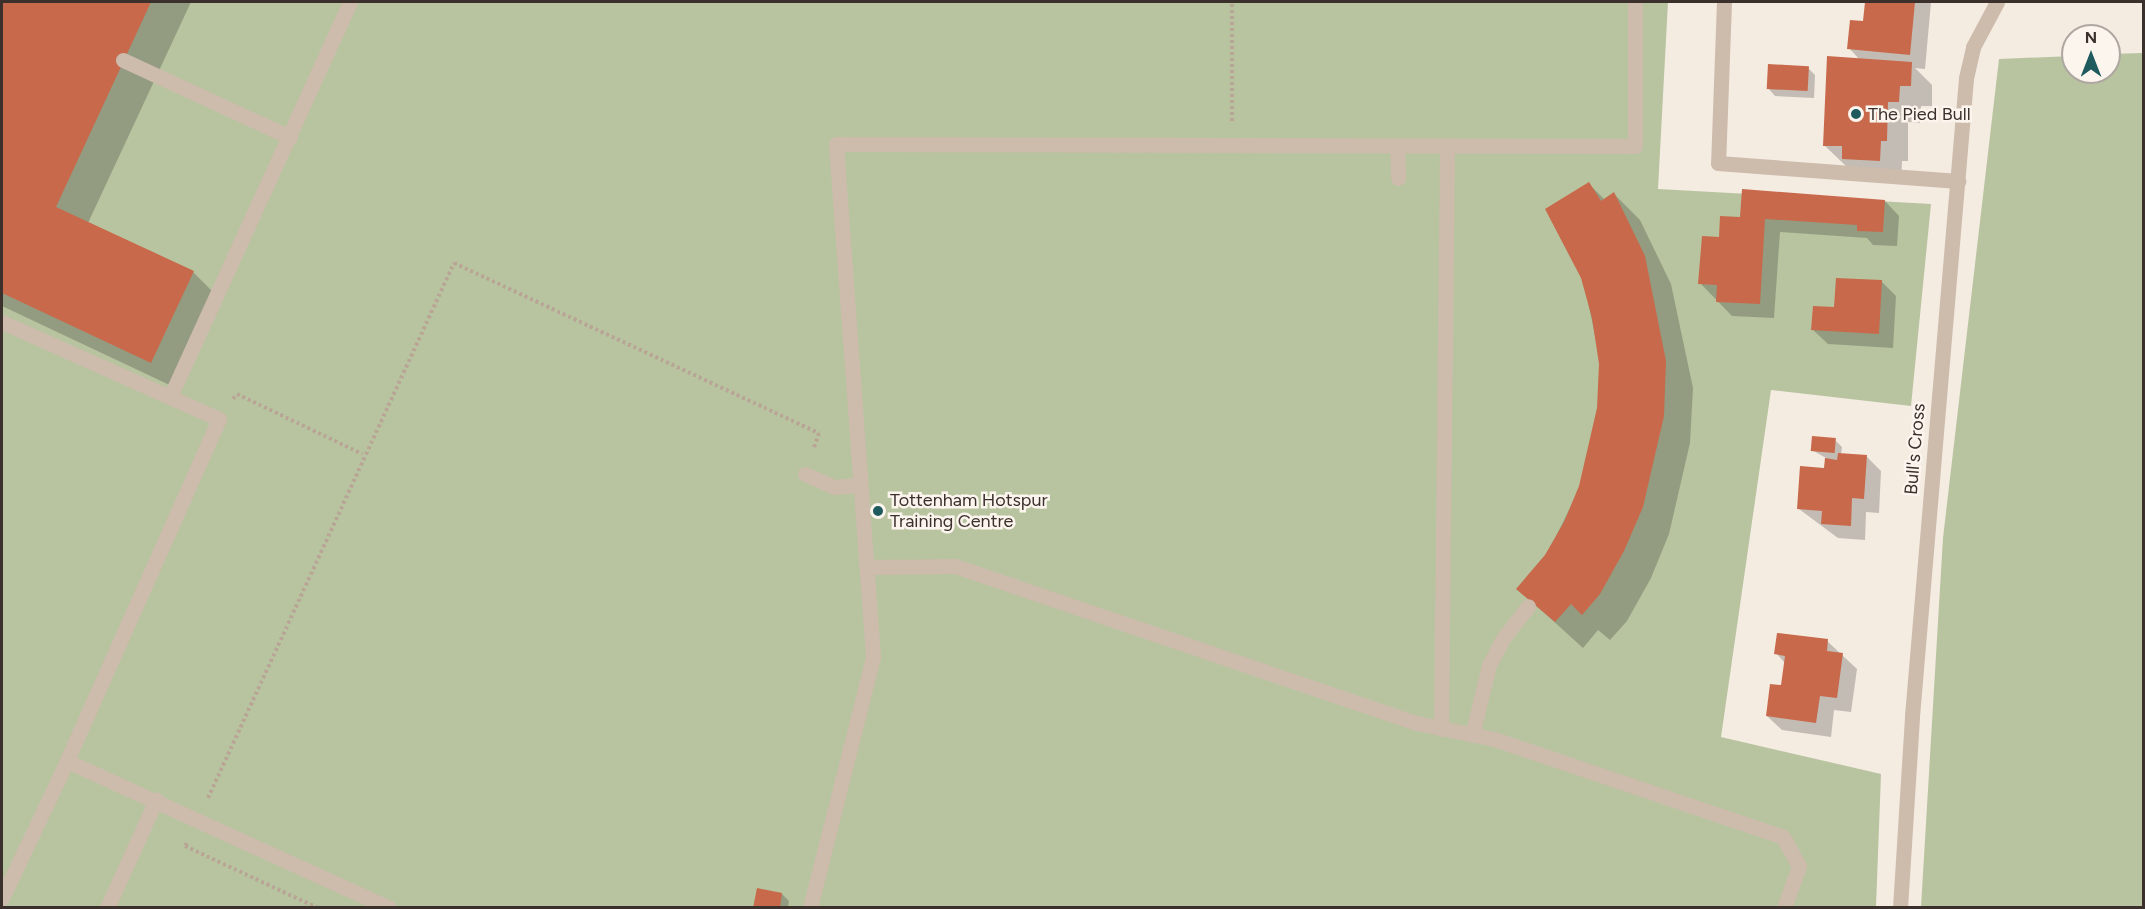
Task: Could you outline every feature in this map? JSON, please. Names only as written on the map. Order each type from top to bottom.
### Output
[{"type":"street","points":[[170,397],[350,2]]},
{"type":"street","points":[[810,908],[873,657],[836,144],[1635,146],[1635,2]]},
{"type":"street","points":[[1724,2],[1718,163],[1958,181]]},
{"type":"street","name":"Bull's Cross","points":[[1900,908],[1912,716],[1966,78],[1973,47],[1997,2]]},
{"type":"street","points":[[123,60],[290,136]]},
{"type":"street","points":[[1397,146],[1398,178]]},
{"type":"street","points":[[1441,729],[1447,146]]},
{"type":"street","points":[[2,322],[219,419],[67,762],[2,898]]},
{"type":"street","points":[[805,474],[834,487],[859,485]]},
{"type":"street","points":[[867,567],[955,566],[1441,729],[1494,739],[1782,837],[1798,866],[1784,908]]},
{"type":"street","points":[[1472,735],[1489,665],[1504,637],[1528,606]]},
{"type":"street","points":[[67,762],[198,819],[389,908]]},
{"type":"street","points":[[107,908],[156,800]]},
{"type":"path","points":[[1232,2],[1232,145]]},
{"type":"path","points":[[318,908],[185,846],[362,454],[454,263],[819,433],[805,474]]},
{"type":"path","points":[[219,419],[237,394],[362,454]]},
{"type":"green space","name":"Tottenham Hotspur Training Centre","points":[[2,2],[1668,2],[1658,189],[1931,204],[1911,406],[1771,390],[1721,737],[1881,774],[1876,907],[2,907]]},
{"type":"green space","points":[[2143,53],[2143,907],[1921,907],[1943,538],[1999,59],[2061,56],[2061,84],[2121,84],[2121,54]]},
{"type":"building","points":[[2,2],[151,2],[56,207],[194,271],[151,363],[2,293]]},
{"type":"building","points":[[1865,2],[1915,2],[1910,55],[1847,49],[1850,20],[1863,21]]},
{"type":"building","points":[[1827,56],[1912,62],[1911,86],[1900,86],[1899,102],[1888,102],[1887,141],[1881,141],[1880,161],[1842,159],[1842,146],[1823,146]]},
{"type":"building","points":[[1768,64],[1809,66],[1808,91],[1767,89]]},
{"type":"building","points":[[1589,182],[1601,201],[1614,192],[1645,256],[1666,361],[1664,416],[1643,507],[1624,551],[1600,594],[1582,615],[1571,604],[1555,622],[1516,589],[1545,555],[1564,522],[1579,486],[1597,408],[1599,364],[1592,318],[1581,278],[1545,209]]},
{"type":"building","points":[[1742,189],[1885,200],[1883,232],[1857,231],[1857,225],[1765,219],[1760,304],[1716,302],[1717,285],[1698,284],[1702,236],[1719,237],[1720,216],[1740,217]]},
{"type":"building","points":[[1836,278],[1882,280],[1879,334],[1811,330],[1813,306],[1834,307]]},
{"type":"building","points":[[1812,436],[1836,438],[1835,453],[1811,451]]},
{"type":"building","points":[[1838,453],[1867,455],[1864,499],[1852,498],[1851,526],[1821,524],[1822,511],[1797,509],[1800,466],[1824,468],[1825,458],[1837,460]]},
{"type":"building","points":[[1777,633],[1828,639],[1827,651],[1843,653],[1837,698],[1820,696],[1816,723],[1766,716],[1770,684],[1781,685],[1785,656],[1774,654]]},
{"type":"building","points":[[757,888],[782,893],[780,908],[753,908]]},
{"type":"place","name":"The Pied Bull","points":[[1856,114]]},
{"type":"place","name":"Tottenham Hotspur Training Centre","points":[[878,511]]}]
